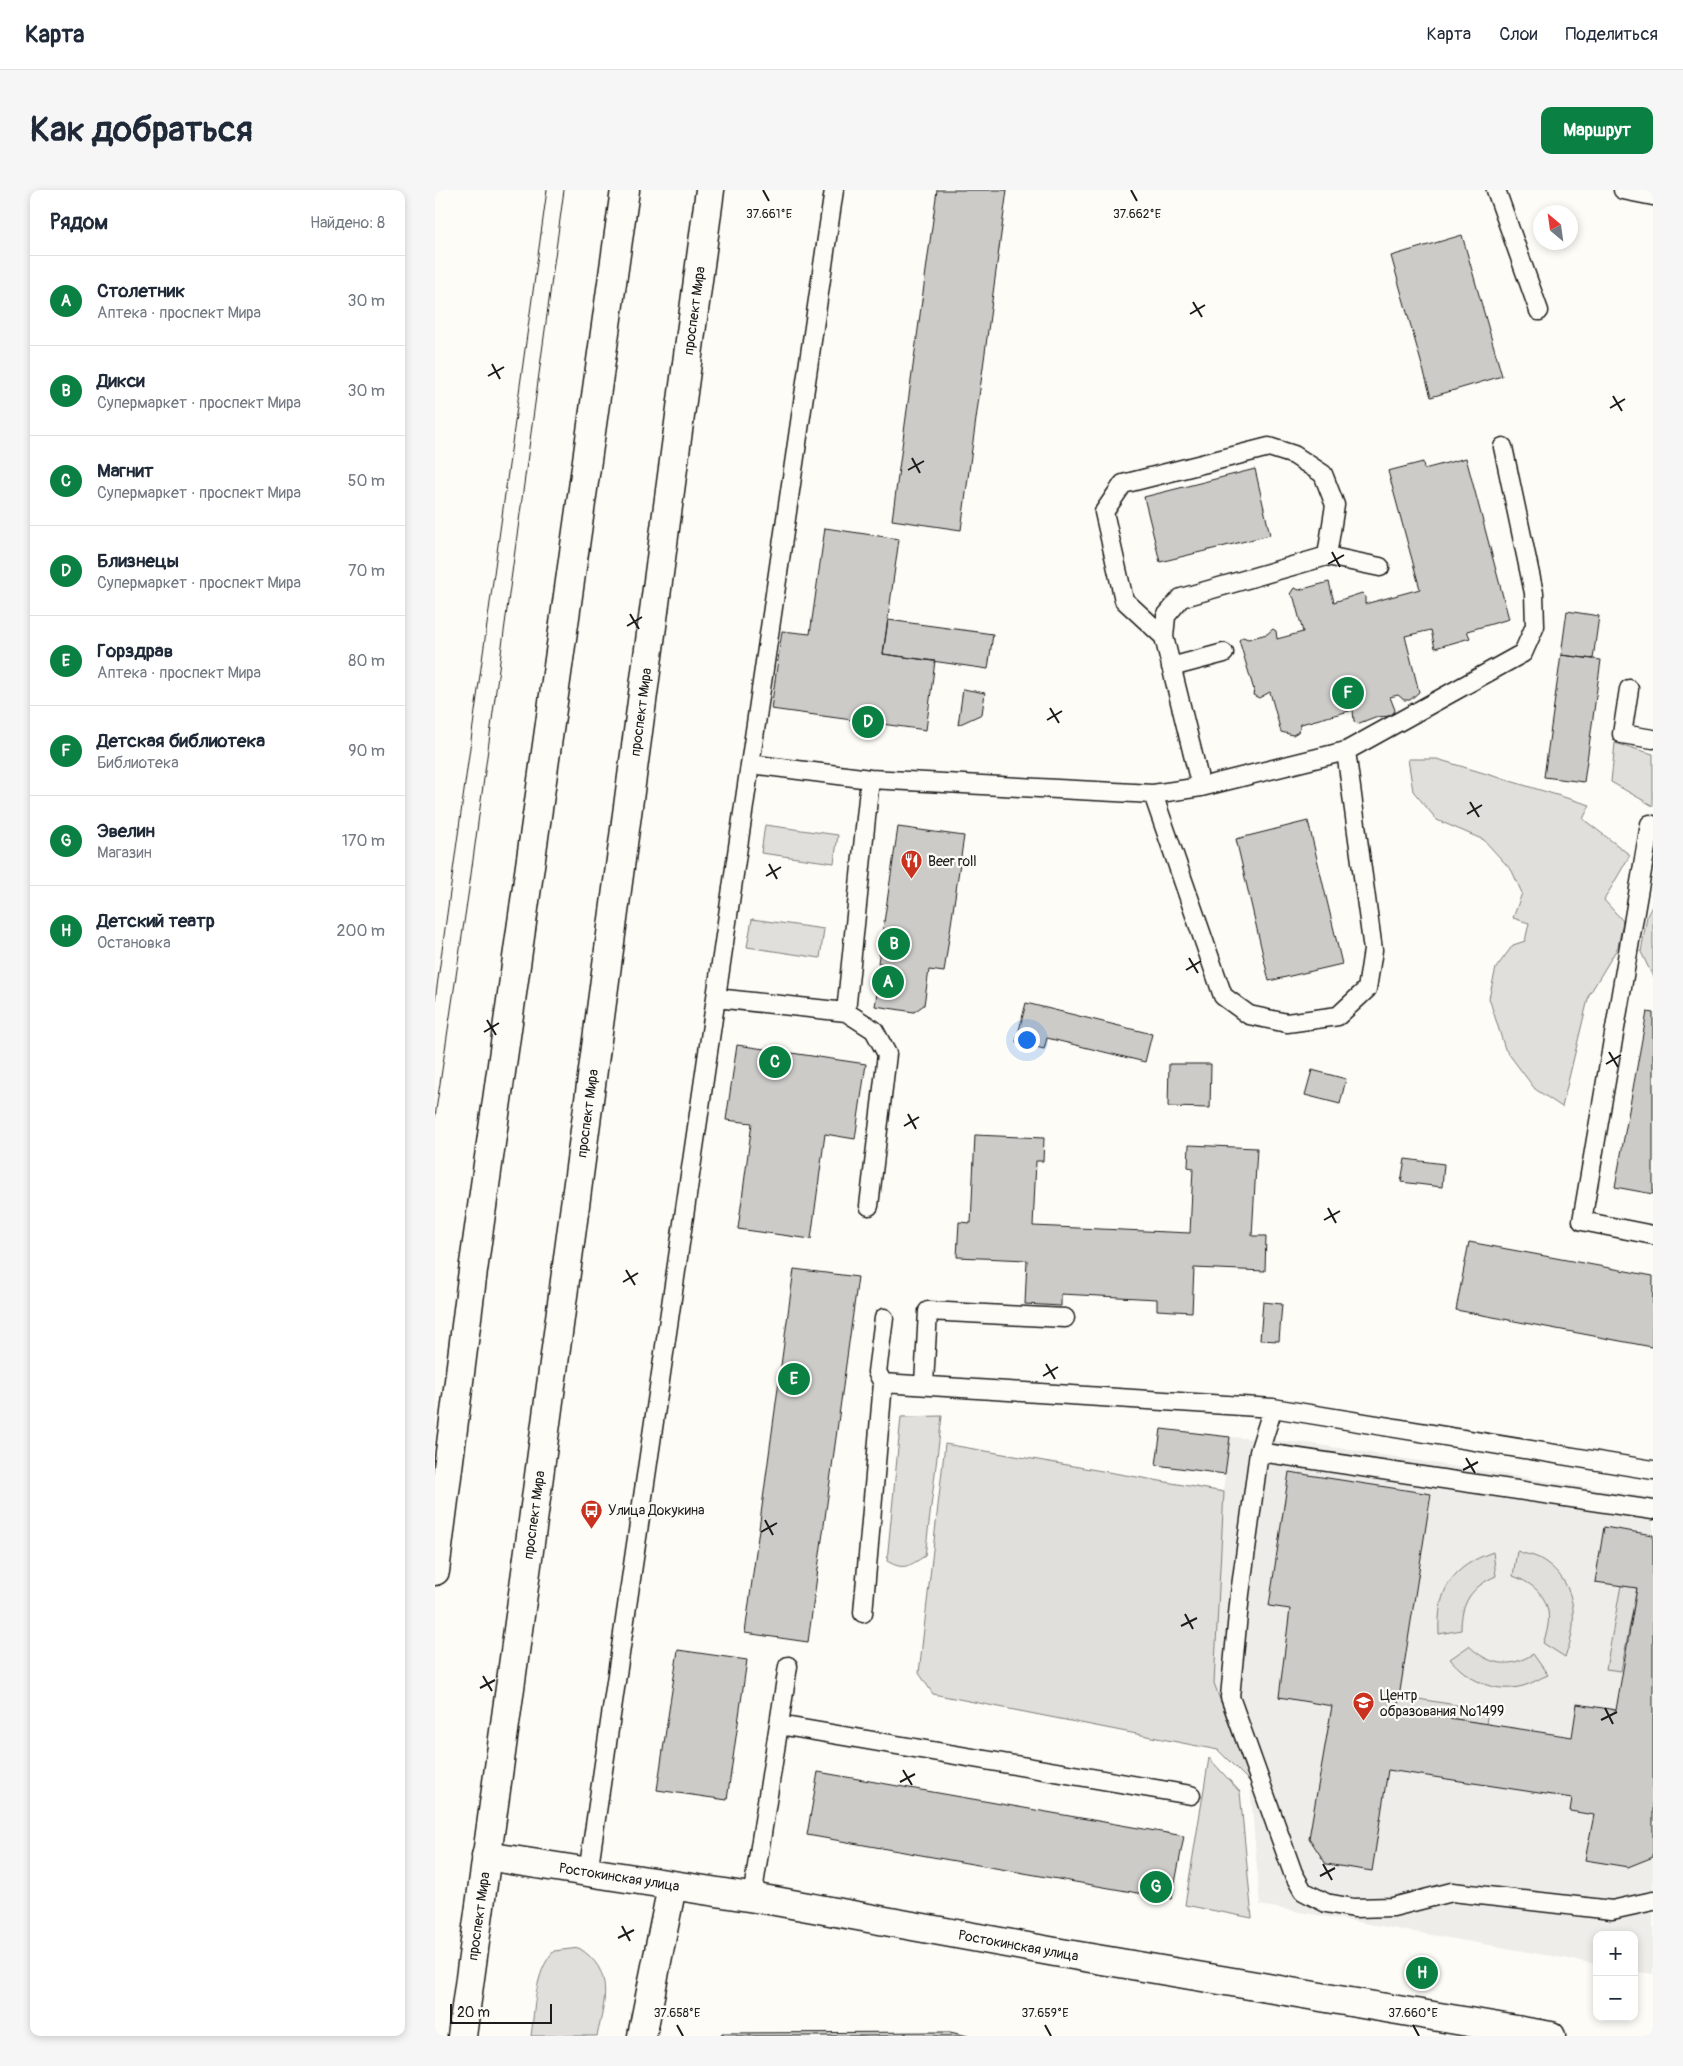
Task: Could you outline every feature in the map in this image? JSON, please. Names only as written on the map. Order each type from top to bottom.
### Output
[{"type":"main road","points":[[435,1571],[472,1278],[625,190]]},
{"type":"main road","name":"проспект Мира","points":[[462,2036],[535,1512],[710,190]]},
{"type":"main road","name":"Ростокинская улица","points":[[486,1856],[752,1898],[1055,1952],[1551,2036]]},
{"type":"main road","points":[[642,2036],[672,1886]]},
{"type":"lane","points":[[587,1873],[834,190]]},
{"type":"lane","points":[[1496,190],[1539,310]]},
{"type":"lane","points":[[1623,190],[1653,196]]},
{"type":"lane","points":[[1164,637],[1124,600],[1104,512],[1123,484],[1269,447],[1294,455],[1323,474],[1335,505],[1327,556]]},
{"type":"lane","points":[[750,764],[870,779],[1153,794],[1201,787],[1346,751],[1523,654],[1535,626],[1535,593],[1503,447]]},
{"type":"lane","points":[[1201,787],[1164,637],[1166,616],[1181,598],[1327,556],[1380,567]]},
{"type":"lane","points":[[1171,667],[1225,653]]},
{"type":"lane","points":[[1629,688],[1622,734],[1653,739]]},
{"type":"lane","points":[[1153,794],[1223,996],[1249,1015],[1287,1023],[1338,1016],[1367,989],[1373,950],[1346,751]]},
{"type":"lane","points":[[846,1012],[870,779]]},
{"type":"lane","points":[[1653,826],[1650,824],[1582,1221],[1653,1235]]},
{"type":"lane","points":[[716,998],[846,1012],[874,1030],[887,1054],[869,1206]]},
{"type":"lane","points":[[924,1384],[928,1311],[1065,1318]]},
{"type":"lane","points":[[863,1613],[883,1382],[877,1372],[884,1318]]},
{"type":"lane","points":[[883,1382],[1273,1408],[1653,1470]]},
{"type":"lane","points":[[1273,1408],[1259,1452],[1240,1594],[1230,1697],[1293,1872],[1303,1891],[1325,1903],[1354,1908],[1393,1907],[1452,1892],[1611,1910],[1653,1901]]},
{"type":"lane","points":[[1259,1452],[1653,1510]]},
{"type":"lane","points":[[752,1898],[788,1666]]},
{"type":"lane","points":[[779,1725],[1191,1795]]},
{"type":"shaded area","points":[[1615,743],[1653,754],[1653,806],[1611,782]]},
{"type":"shaded area","points":[[1408,759],[1437,759],[1590,805],[1583,819],[1630,855],[1604,900],[1623,921],[1618,947],[1589,995],[1562,1107],[1535,1089],[1505,1049],[1489,998],[1496,968],[1513,945],[1525,941],[1529,923],[1513,918],[1522,893],[1512,871],[1484,840],[1437,820],[1413,791]]},
{"type":"shaded area","points":[[765,825],[838,835],[834,863],[761,853]]},
{"type":"shaded area","points":[[1653,904],[1653,977],[1641,952],[1647,916]]},
{"type":"shaded area","points":[[752,919],[824,929],[820,958],[747,947]]},
{"type":"shaded area","points":[[942,1416],[925,1556],[910,1565],[898,1566],[887,1561],[901,1417]]},
{"type":"shaded area","name":"Центр образования №1499","points":[[1230,1437],[1307,1443],[1653,1498],[1653,1974],[1638,1972],[1638,1931],[1593,1931],[1593,1963],[1260,1905],[1250,1782],[1218,1750],[933,1694],[919,1673],[945,1444],[1223,1491]]},
{"type":"shaded area","points":[[945,1444],[1224,1492],[1214,1683],[1250,1782],[1218,1750],[933,1694],[919,1673]]},
{"type":"shaded area","points":[[1517,1551],[1539,1558],[1552,1567],[1568,1589],[1572,1602],[1573,1629],[1565,1657],[1543,1643],[1547,1631],[1548,1611],[1540,1594],[1533,1587],[1513,1576]]},
{"type":"shaded area","points":[[1493,1552],[1496,1576],[1480,1585],[1469,1597],[1461,1620],[1461,1630],[1439,1634],[1441,1605],[1449,1582],[1467,1565]]},
{"type":"shaded area","points":[[1621,1585],[1637,1588],[1621,1671],[1606,1669]]},
{"type":"shaded area","points":[[1469,1646],[1484,1657],[1499,1663],[1516,1662],[1533,1654],[1548,1675],[1526,1685],[1512,1688],[1492,1687],[1473,1679],[1450,1659]]},
{"type":"shaded area","points":[[1399,1696],[1488,1710],[1486,1724],[1397,1710]]},
{"type":"shaded area","points":[[1209,1758],[1240,1792],[1252,1918],[1185,1905]]},
{"type":"shaded area","points":[[579,1948],[590,1957],[603,1977],[605,1987],[603,2011],[597,2036],[531,2036],[539,1980],[547,1960],[554,1951]]},
{"type":"building","points":[[937,190],[1007,190],[961,530],[892,520]]},
{"type":"building","points":[[1462,235],[1502,376],[1431,397],[1391,256]]},
{"type":"building","points":[[1466,458],[1509,619],[1467,631],[1470,638],[1435,648],[1431,630],[1405,636],[1419,692],[1410,700],[1404,700],[1398,695],[1390,697],[1395,710],[1392,716],[1375,717],[1357,724],[1354,721],[1353,710],[1301,724],[1298,732],[1293,735],[1281,732],[1270,692],[1259,698],[1253,695],[1254,690],[1239,640],[1243,637],[1248,639],[1267,634],[1273,629],[1276,631],[1277,639],[1303,632],[1294,598],[1290,594],[1294,588],[1299,590],[1329,582],[1334,602],[1362,593],[1365,596],[1365,604],[1420,589],[1388,471],[1423,462],[1424,469]]},
{"type":"building","points":[[1255,469],[1270,535],[1160,562],[1144,497]]},
{"type":"building","points":[[825,528],[899,539],[883,654],[935,661],[926,730],[771,709],[782,631],[810,634]]},
{"type":"building","points":[[1567,611],[1599,616],[1593,659],[1561,655]]},
{"type":"building","points":[[888,620],[993,634],[988,669],[883,654]]},
{"type":"building","points":[[1561,655],[1601,660],[1584,782],[1544,777]]},
{"type":"building","points":[[963,689],[985,693],[982,714],[958,725]]},
{"type":"building","points":[[1308,821],[1342,964],[1269,981],[1236,839]]},
{"type":"building","points":[[898,827],[964,836],[944,972],[929,970],[924,1005],[914,1012],[875,1006],[882,963],[878,963]]},
{"type":"building","points":[[1026,1003],[1152,1034],[1145,1062],[1047,1038],[1044,1049],[1016,1042]]},
{"type":"building","points":[[1647,1012],[1653,1013],[1653,1194],[1615,1187]]},
{"type":"building","points":[[737,1045],[866,1064],[855,1139],[825,1134],[811,1239],[738,1229],[752,1123],[726,1120]]},
{"type":"building","points":[[1169,1064],[1211,1064],[1210,1108],[1168,1107]]},
{"type":"building","points":[[1312,1070],[1346,1079],[1340,1104],[1305,1095]]},
{"type":"building","points":[[975,1135],[1044,1138],[1043,1161],[1036,1161],[1033,1226],[1190,1233],[1193,1168],[1188,1167],[1189,1145],[1257,1148],[1252,1236],[1266,1236],[1265,1271],[1194,1268],[1192,1312],[1157,1310],[1157,1299],[1061,1294],[1061,1306],[1025,1304],[1027,1260],[957,1257],[959,1222],[971,1223]]},
{"type":"building","points":[[1405,1159],[1444,1164],[1442,1187],[1401,1182]]},
{"type":"building","points":[[1469,1242],[1653,1276],[1652,1347],[1456,1310]]},
{"type":"building","points":[[794,1269],[858,1277],[808,1642],[745,1633]]},
{"type":"building","points":[[1263,1302],[1282,1304],[1279,1341],[1260,1340]]},
{"type":"building","points":[[1161,1429],[1230,1437],[1225,1474],[1156,1465]]},
{"type":"building","points":[[1289,1472],[1431,1494],[1397,1710],[1572,1737],[1577,1704],[1616,1710],[1637,1588],[1595,1582],[1604,1527],[1653,1535],[1653,1857],[1628,1867],[1585,1860],[1594,1815],[1570,1811],[1572,1798],[1388,1770],[1372,1871],[1326,1864],[1309,1838],[1332,1706],[1279,1697],[1290,1609],[1269,1606]]},
{"type":"building","points":[[678,1650],[747,1660],[727,1800],[657,1790]]},
{"type":"building","points":[[818,1772],[1184,1836],[1172,1899],[807,1835]]},
{"type":"building","points":[[950,2032],[968,2036],[721,2036],[722,2033]]},
{"type":"tram line","points":[[435,1001],[547,190]]},
{"type":"tram line","points":[[435,1117],[469,889],[564,190]]},
{"type":"place","name":"Детская библиотека","points":[[1348,693]]},
{"type":"place","name":"Близнецы","points":[[868,722]]},
{"type":"place","name":"Beer roll","points":[[912,880]]},
{"type":"place","name":"Дикси","points":[[894,944]]},
{"type":"place","name":"Столетник","points":[[888,982]]},
{"type":"place","name":"Магнит","points":[[775,1062]]},
{"type":"place","name":"Горздрав","points":[[794,1379]]},
{"type":"place","name":"Улица Докукина","points":[[592,1529]]},
{"type":"place","name":"Центр образования №1499","points":[[1364,1722]]},
{"type":"place","name":"Эвелин","points":[[1156,1887]]},
{"type":"place","name":"Детский театр","points":[[1422,1973]]}]
